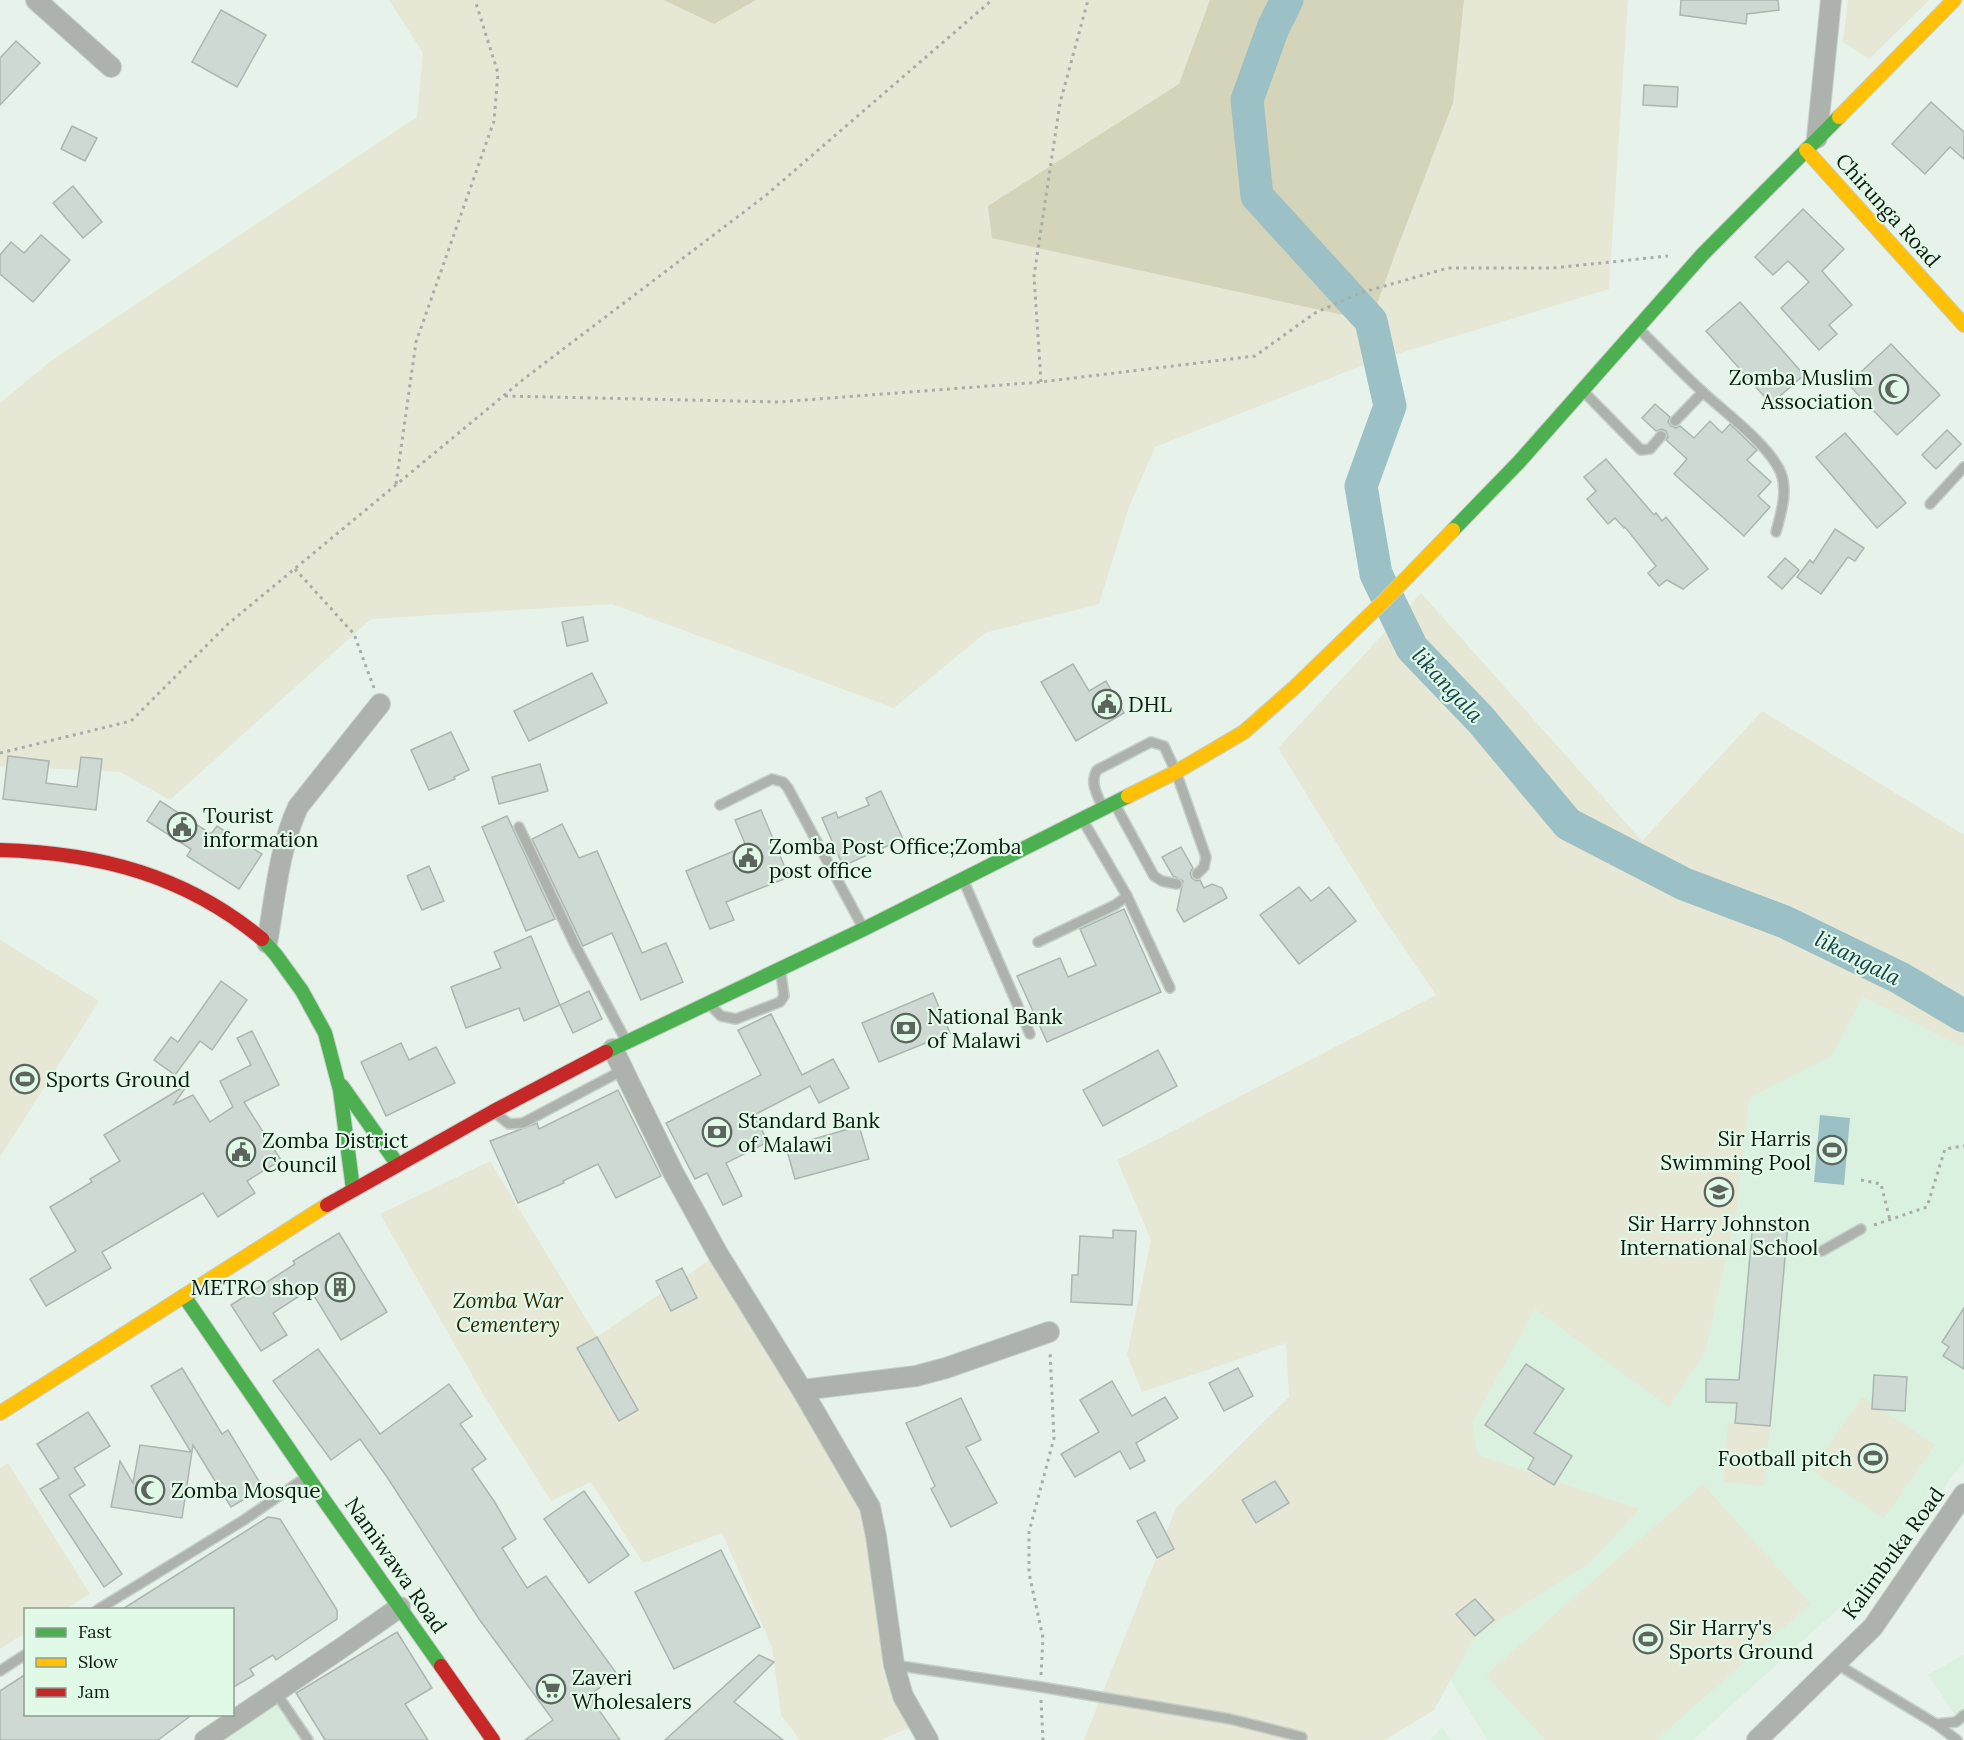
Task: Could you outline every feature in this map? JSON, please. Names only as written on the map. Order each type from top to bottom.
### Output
[{"type":"main road","points":[[0,1413],[353,1189],[494,1111],[620,1045],[963,880],[1176,772],[1244,732],[1296,686],[1385,600],[1519,462],[1702,255],[1954,0]]},
{"type":"main road","name":"Chirunga Road","points":[[1812,144],[1964,325]]},
{"type":"main road","points":[[0,850],[61,854],[108,862],[154,876],[203,898],[233,916],[267,943],[304,992],[325,1032],[338,1080],[353,1189]]},
{"type":"main road","points":[[338,1080],[398,1165]]},
{"type":"main road","name":"Namiwawa Road","points":[[184,1296],[493,1740]]},
{"type":"street","points":[[36,0],[111,67]]},
{"type":"street","points":[[1812,144],[1832,0]]},
{"type":"street","points":[[267,943],[279,872],[291,822],[298,807],[380,704]]},
{"type":"street","points":[[620,1045],[623,1070],[718,1254],[802,1389],[870,1507],[894,1665],[903,1696],[928,1740]]},
{"type":"street","points":[[802,1389],[916,1376],[946,1368],[1049,1332]]},
{"type":"street","name":"Kalimbuka Road","points":[[1757,1740],[1873,1627],[1964,1494]]},
{"type":"street","points":[[205,1740],[400,1607]]},
{"type":"lane","points":[[1637,327],[1703,392],[1750,434],[1772,459],[1781,473],[1785,489],[1776,532]]},
{"type":"lane","points":[[1582,390],[1641,450],[1650,449],[1661,436]]},
{"type":"lane","points":[[1675,421],[1703,392]]},
{"type":"lane","points":[[1930,504],[1964,467]]},
{"type":"lane","points":[[1177,884],[1162,881],[1154,876],[1094,784],[1093,777],[1096,771],[1151,742],[1164,746],[1176,772],[1206,857],[1203,867],[1197,874]]},
{"type":"lane","points":[[720,805],[772,779],[783,782],[864,929]]},
{"type":"lane","points":[[1082,819],[1127,896],[1170,988]]},
{"type":"lane","points":[[519,828],[620,1045]]},
{"type":"lane","points":[[963,880],[1030,1034]]},
{"type":"lane","points":[[1038,942],[1115,905],[1127,896]]},
{"type":"lane","points":[[707,1003],[721,1016],[736,1019],[780,1002],[784,996],[780,969]]},
{"type":"lane","points":[[494,1111],[504,1122],[523,1123],[623,1070]]},
{"type":"lane","points":[[1822,1251],[1861,1229]]},
{"type":"lane","points":[[100,1608],[244,1520],[308,1476]]},
{"type":"lane","points":[[0,1671],[24,1655]]},
{"type":"lane","points":[[1835,1663],[1936,1724],[1957,1740]]},
{"type":"lane","points":[[894,1665],[1230,1719],[1302,1737]]},
{"type":"lane","points":[[276,1693],[308,1740]]},
{"type":"lane","points":[[1936,1724],[1956,1722],[1964,1715]]},
{"type":"path","points":[[396,485],[416,342],[494,121],[498,73],[475,0]]},
{"type":"path","points":[[0,753],[131,721],[228,624],[503,396],[765,196],[992,0]]},
{"type":"path","points":[[1041,382],[1034,276],[1060,103],[1088,0]]},
{"type":"path","points":[[503,396],[778,402],[1041,382],[1255,356],[1315,313],[1360,293],[1449,268],[1553,268],[1669,256]]},
{"type":"path","points":[[295,569],[354,634],[380,704]]},
{"type":"path","points":[[1861,1229],[1927,1207],[1945,1149],[1964,1146]]},
{"type":"path","points":[[1862,1180],[1881,1184],[1890,1220]]},
{"type":"path","points":[[1043,1740],[1041,1687],[1043,1638],[1029,1573],[1029,1532],[1054,1438],[1049,1332]]},
{"type":"shaded area","points":[[664,0],[756,0],[714,24]]},
{"type":"shaded area","points":[[1210,0],[1464,0],[1453,103],[1371,321],[992,238],[988,206],[1179,84]]},
{"type":"shaded area","name":"Sir Harry Johnston International School","points":[[1732,914],[1964,1030],[1964,1461],[1886,1566],[1693,1740],[1488,1740],[1371,1545]]},
{"type":"shaded area","points":[[1964,1655],[1964,1729],[1928,1674]]},
{"type":"shaded area","points":[[275,1700],[301,1740],[214,1740]]},
{"type":"shaded area","points":[[1442,1727],[1451,1740],[1430,1740]]},
{"type":"green space","points":[[389,0],[1628,0],[1609,289],[1374,361],[1155,447],[1129,507],[1099,604],[985,633],[894,708],[612,604],[371,619],[170,800],[120,772],[0,766],[0,403],[48,363],[417,117],[423,53]]},
{"type":"green space","points":[[1848,0],[1929,0],[1869,59],[1843,42]]},
{"type":"green space","points":[[1421,593],[1642,841],[1762,711],[1964,835],[1964,1048],[1863,997],[1831,1056],[1749,1098],[1737,1208],[1705,1352],[1669,1407],[1535,1309],[1472,1423],[1478,1455],[1639,1509],[1592,1561],[1475,1636],[1434,1710],[1385,1740],[1084,1740],[1176,1508],[1289,1397],[1286,1343],[1142,1392],[1127,1355],[1151,1240],[1117,1160],[1436,995],[1378,910],[1278,748]]},
{"type":"green space","name":"Sports Ground","points":[[0,940],[99,1001],[0,1157]]},
{"type":"green space","name":"Zomba War Cementery","points":[[490,1161],[597,1337],[718,1254],[876,1506],[883,1670],[909,1728],[880,1740],[800,1740],[781,1715],[772,1647],[722,1533],[643,1563],[591,1482],[551,1501],[483,1394],[380,1214]]},
{"type":"green space","name":"Football pitch","points":[[1862,1397],[1935,1445],[1884,1518],[1812,1470]]},
{"type":"green space","points":[[1728,1423],[1770,1426],[1764,1486],[1723,1482]]},
{"type":"green space","points":[[8,1463],[90,1594],[67,1608],[24,1608],[24,1634],[0,1649],[0,1468]]},
{"type":"green space","name":"Sir Harry's Sports Ground","points":[[1703,1484],[1810,1604],[1656,1740],[1545,1740],[1486,1675]]},
{"type":"water","name":"Sir Harris Swimming Pool","points":[[1820,1115],[1850,1118],[1844,1185],[1814,1182]]},
{"type":"building","points":[[1681,0],[1778,0],[1779,10],[1747,14],[1746,24],[1680,15]]},
{"type":"building","points":[[221,10],[266,35],[237,87],[192,62]]},
{"type":"building","points":[[16,41],[40,63],[0,105],[0,58]]},
{"type":"building","points":[[1644,85],[1678,87],[1677,107],[1643,105]]},
{"type":"building","points":[[1931,102],[1964,132],[1964,159],[1950,147],[1925,174],[1892,144]]},
{"type":"building","points":[[72,126],[97,138],[85,161],[61,149]]},
{"type":"building","points":[[73,186],[102,222],[83,238],[53,203]]},
{"type":"building","points":[[1803,209],[1844,249],[1822,271],[1852,305],[1829,325],[1837,334],[1819,350],[1781,308],[1809,282],[1788,261],[1773,275],[1755,257]]},
{"type":"building","points":[[41,235],[70,260],[33,302],[0,274],[0,255],[11,242],[24,253]]},
{"type":"building","points":[[1740,302],[1804,375],[1771,404],[1706,331]]},
{"type":"building","name":"Zomba Muslim Association","points":[[1891,344],[1940,395],[1897,435],[1848,384]]},
{"type":"building","points":[[1655,404],[1670,417],[1668,422],[1671,426],[1676,428],[1680,426],[1694,438],[1710,421],[1722,433],[1730,424],[1757,450],[1747,460],[1771,482],[1758,496],[1770,507],[1744,536],[1674,474],[1687,459],[1666,440],[1668,437],[1666,431],[1662,429],[1656,431],[1642,418]]},
{"type":"building","points":[[1947,430],[1961,444],[1936,469],[1922,455]]},
{"type":"building","points":[[1845,433],[1906,503],[1877,528],[1816,457]]},
{"type":"building","points":[[1606,459],[1654,515],[1656,513],[1662,521],[1666,517],[1708,569],[1683,589],[1667,580],[1659,586],[1648,573],[1656,566],[1625,527],[1615,518],[1608,524],[1587,499],[1596,491],[1584,477]]},
{"type":"building","points":[[1835,529],[1864,548],[1855,561],[1848,557],[1821,594],[1797,577],[1810,560],[1813,563]]},
{"type":"building","points":[[1785,558],[1799,570],[1782,589],[1768,577]]},
{"type":"building","points":[[583,617],[588,641],[567,646],[562,622]]},
{"type":"building","points":[[1073,664],[1089,691],[1106,681],[1124,713],[1076,741],[1041,682]]},
{"type":"building","points":[[592,673],[607,703],[529,741],[514,711]]},
{"type":"building","points":[[451,732],[469,770],[429,790],[411,750]]},
{"type":"building","points":[[8,756],[49,761],[46,783],[77,787],[81,757],[102,759],[96,810],[3,799]]},
{"type":"building","points":[[540,764],[548,791],[499,804],[492,777]]},
{"type":"building","points":[[881,791],[903,839],[843,866],[822,818],[836,812],[838,818],[869,805],[866,798]]},
{"type":"building","points":[[160,801],[211,834],[217,826],[262,854],[239,889],[187,856],[191,849],[147,821]]},
{"type":"building","name":"Zomba Post Office;Zomba post office","points":[[761,810],[789,877],[726,902],[734,920],[710,929],[686,871],[746,846],[735,820]]},
{"type":"building","points":[[507,816],[555,919],[526,931],[482,827]]},
{"type":"building","points":[[562,824],[579,858],[597,851],[642,953],[666,943],[683,982],[641,1000],[612,933],[583,946],[532,839]]},
{"type":"building","points":[[1181,847],[1193,868],[1190,873],[1192,878],[1196,881],[1200,880],[1204,888],[1212,884],[1222,888],[1227,898],[1184,922],[1177,910],[1183,881],[1173,876],[1162,857]]},
{"type":"building","points":[[429,866],[444,901],[422,910],[407,876]]},
{"type":"building","points":[[1299,887],[1311,901],[1329,887],[1356,921],[1299,964],[1260,915]]},
{"type":"building","points":[[1124,909],[1161,992],[1047,1042],[1017,976],[1060,958],[1068,977],[1096,965],[1080,929]]},
{"type":"building","points":[[531,936],[560,1005],[524,1021],[519,1008],[466,1028],[451,987],[501,968],[494,952]]},
{"type":"building","points":[[221,981],[247,1000],[212,1050],[200,1041],[175,1075],[154,1060],[171,1037],[178,1042]]},
{"type":"building","points":[[589,991],[602,1019],[573,1033],[560,1005]]},
{"type":"building","name":"National Bank of Malawi","points":[[933,993],[950,1033],[879,1062],[862,1023]]},
{"type":"building","points":[[771,1014],[802,1075],[833,1059],[849,1088],[819,1103],[810,1086],[754,1115],[768,1142],[726,1163],[742,1196],[723,1205],[707,1173],[695,1179],[666,1123],[761,1075],[738,1030]]},
{"type":"building","points":[[252,1031],[279,1085],[244,1102],[281,1160],[247,1181],[255,1193],[218,1217],[203,1193],[102,1252],[111,1268],[46,1306],[30,1279],[76,1251],[50,1207],[92,1182],[90,1179],[120,1161],[104,1135],[188,1084],[174,1104],[193,1095],[210,1122],[233,1107],[220,1081],[251,1065],[237,1038]]},
{"type":"building","points":[[401,1043],[409,1060],[436,1047],[455,1083],[386,1116],[361,1062]]},
{"type":"building","points":[[1158,1050],[1177,1086],[1103,1126],[1083,1090]]},
{"type":"building","points":[[618,1090],[661,1176],[616,1198],[598,1164],[563,1181],[564,1183],[518,1203],[490,1141],[537,1123],[539,1129]]},
{"type":"building","points":[[859,1126],[869,1159],[795,1179],[786,1147]]},
{"type":"building","points":[[1753,1221],[1788,1224],[1770,1426],[1735,1423],[1737,1403],[1706,1402],[1706,1379],[1739,1380]]},
{"type":"building","points":[[1113,1230],[1136,1231],[1132,1305],[1071,1302],[1072,1275],[1078,1275],[1080,1236],[1113,1238]]},
{"type":"building","name":"METRO shop","points":[[339,1233],[387,1312],[341,1340],[310,1289],[273,1313],[287,1335],[261,1351],[231,1305],[295,1264],[293,1261]]},
{"type":"building","points":[[682,1268],[697,1298],[671,1311],[656,1281]]},
{"type":"building","points":[[1964,1308],[1964,1369],[1943,1356],[1949,1347],[1942,1342]]},
{"type":"building","points":[[597,1337],[638,1410],[619,1421],[577,1348]]},
{"type":"building","points":[[318,1349],[380,1434],[449,1384],[472,1416],[460,1424],[486,1459],[472,1469],[516,1539],[502,1548],[527,1588],[546,1576],[617,1674],[589,1696],[620,1740],[525,1740],[553,1720],[479,1619],[387,1477],[360,1439],[331,1460],[273,1381]]},
{"type":"building","points":[[1526,1364],[1564,1389],[1534,1433],[1572,1456],[1554,1485],[1528,1469],[1534,1458],[1485,1425]]},
{"type":"building","points":[[182,1368],[222,1434],[228,1430],[263,1488],[231,1507],[193,1445],[182,1518],[111,1507],[120,1461],[133,1483],[140,1445],[191,1452],[151,1386]]},
{"type":"building","points":[[1238,1368],[1253,1396],[1224,1411],[1209,1383]]},
{"type":"building","points":[[1874,1375],[1907,1377],[1905,1411],[1872,1409]]},
{"type":"building","points":[[1112,1381],[1132,1416],[1165,1397],[1178,1418],[1136,1443],[1145,1461],[1130,1469],[1120,1451],[1075,1477],[1061,1454],[1099,1432],[1080,1400]]},
{"type":"building","points":[[961,1398],[981,1440],[966,1447],[997,1503],[951,1527],[931,1489],[935,1486],[906,1423]]},
{"type":"building","points":[[88,1412],[110,1446],[74,1468],[85,1485],[69,1495],[122,1574],[104,1587],[40,1489],[59,1478],[37,1444]]},
{"type":"building","points":[[1275,1481],[1289,1503],[1256,1523],[1242,1500]]},
{"type":"building","points":[[584,1491],[629,1555],[589,1583],[544,1519]]},
{"type":"building","points":[[1155,1512],[1174,1549],[1157,1558],[1137,1521]]},
{"type":"building","points":[[268,1517],[280,1519],[337,1610],[337,1619],[276,1660],[273,1655],[250,1669],[254,1675],[234,1687],[234,1608],[124,1608]]},
{"type":"building","points":[[721,1550],[760,1627],[674,1669],[635,1592]]},
{"type":"building","points":[[1475,1599],[1494,1620],[1475,1636],[1456,1614]]},
{"type":"building","points":[[397,1632],[432,1688],[405,1704],[428,1740],[325,1740],[296,1693]]},
{"type":"building","points":[[759,1655],[774,1662],[734,1702],[783,1740],[665,1740]]},
{"type":"building","points":[[24,1675],[24,1716],[190,1716],[158,1740],[0,1740],[0,1691]]},
{"type":"waterway","name":"likangala","points":[[1287,0],[1273,28],[1247,100],[1257,196],[1371,321],[1390,406],[1361,486],[1376,574],[1412,648],[1481,720],[1568,824],[1684,884],[1785,922],[1900,978],[1964,1016]]},
{"type":"traffic: fast","points":[[1453,530],[1519,462],[1702,255],[1839,117]]},
{"type":"traffic: fast","points":[[606,1052],[864,929],[1128,796]]},
{"type":"traffic: fast","points":[[262,939],[302,991],[325,1033],[340,1090],[353,1189]]},
{"type":"traffic: fast","points":[[342,1086],[398,1165]]},
{"type":"traffic: fast","points":[[184,1296],[441,1666]]},
{"type":"traffic: slow","points":[[1839,117],[1954,0]]},
{"type":"traffic: slow","points":[[1806,150],[1964,325]]},
{"type":"traffic: slow","points":[[1128,796],[1176,772],[1244,732],[1296,686],[1385,600],[1453,530]]},
{"type":"traffic: slow","points":[[0,1413],[327,1205]]},
{"type":"traffic: jam","points":[[0,850],[72,856],[139,872],[202,899],[233,917],[262,939]]},
{"type":"traffic: jam","points":[[327,1205],[494,1111],[606,1052]]},
{"type":"traffic: jam","points":[[441,1666],[493,1740]]},
{"type":"place","name":"Zomba Muslim Association","points":[[1894,389]]},
{"type":"place","name":"DHL","points":[[1107,704]]},
{"type":"place","name":"Tourist information","points":[[182,827]]},
{"type":"place","name":"Zomba Post Office;Zomba post office","points":[[748,858]]},
{"type":"place","name":"National Bank of Malawi","points":[[906,1028]]},
{"type":"place","name":"Sports Ground","points":[[25,1079]]},
{"type":"place","name":"Standard Bank of Malawi","points":[[717,1132]]},
{"type":"place","name":"Sir Harris Swimming Pool","points":[[1832,1150]]},
{"type":"place","name":"Zomba District Council","points":[[241,1152]]},
{"type":"place","name":"Sir Harry Johnston International School","points":[[1719,1192]]},
{"type":"place","name":"METRO shop","points":[[340,1287]]},
{"type":"place","name":"Football pitch","points":[[1873,1458]]},
{"type":"place","name":"Zomba Mosque","points":[[150,1490]]},
{"type":"place","name":"Sir Harry's Sports Ground","points":[[1648,1639]]},
{"type":"place","name":"Zaveri Wholesalers","points":[[551,1689]]}]
